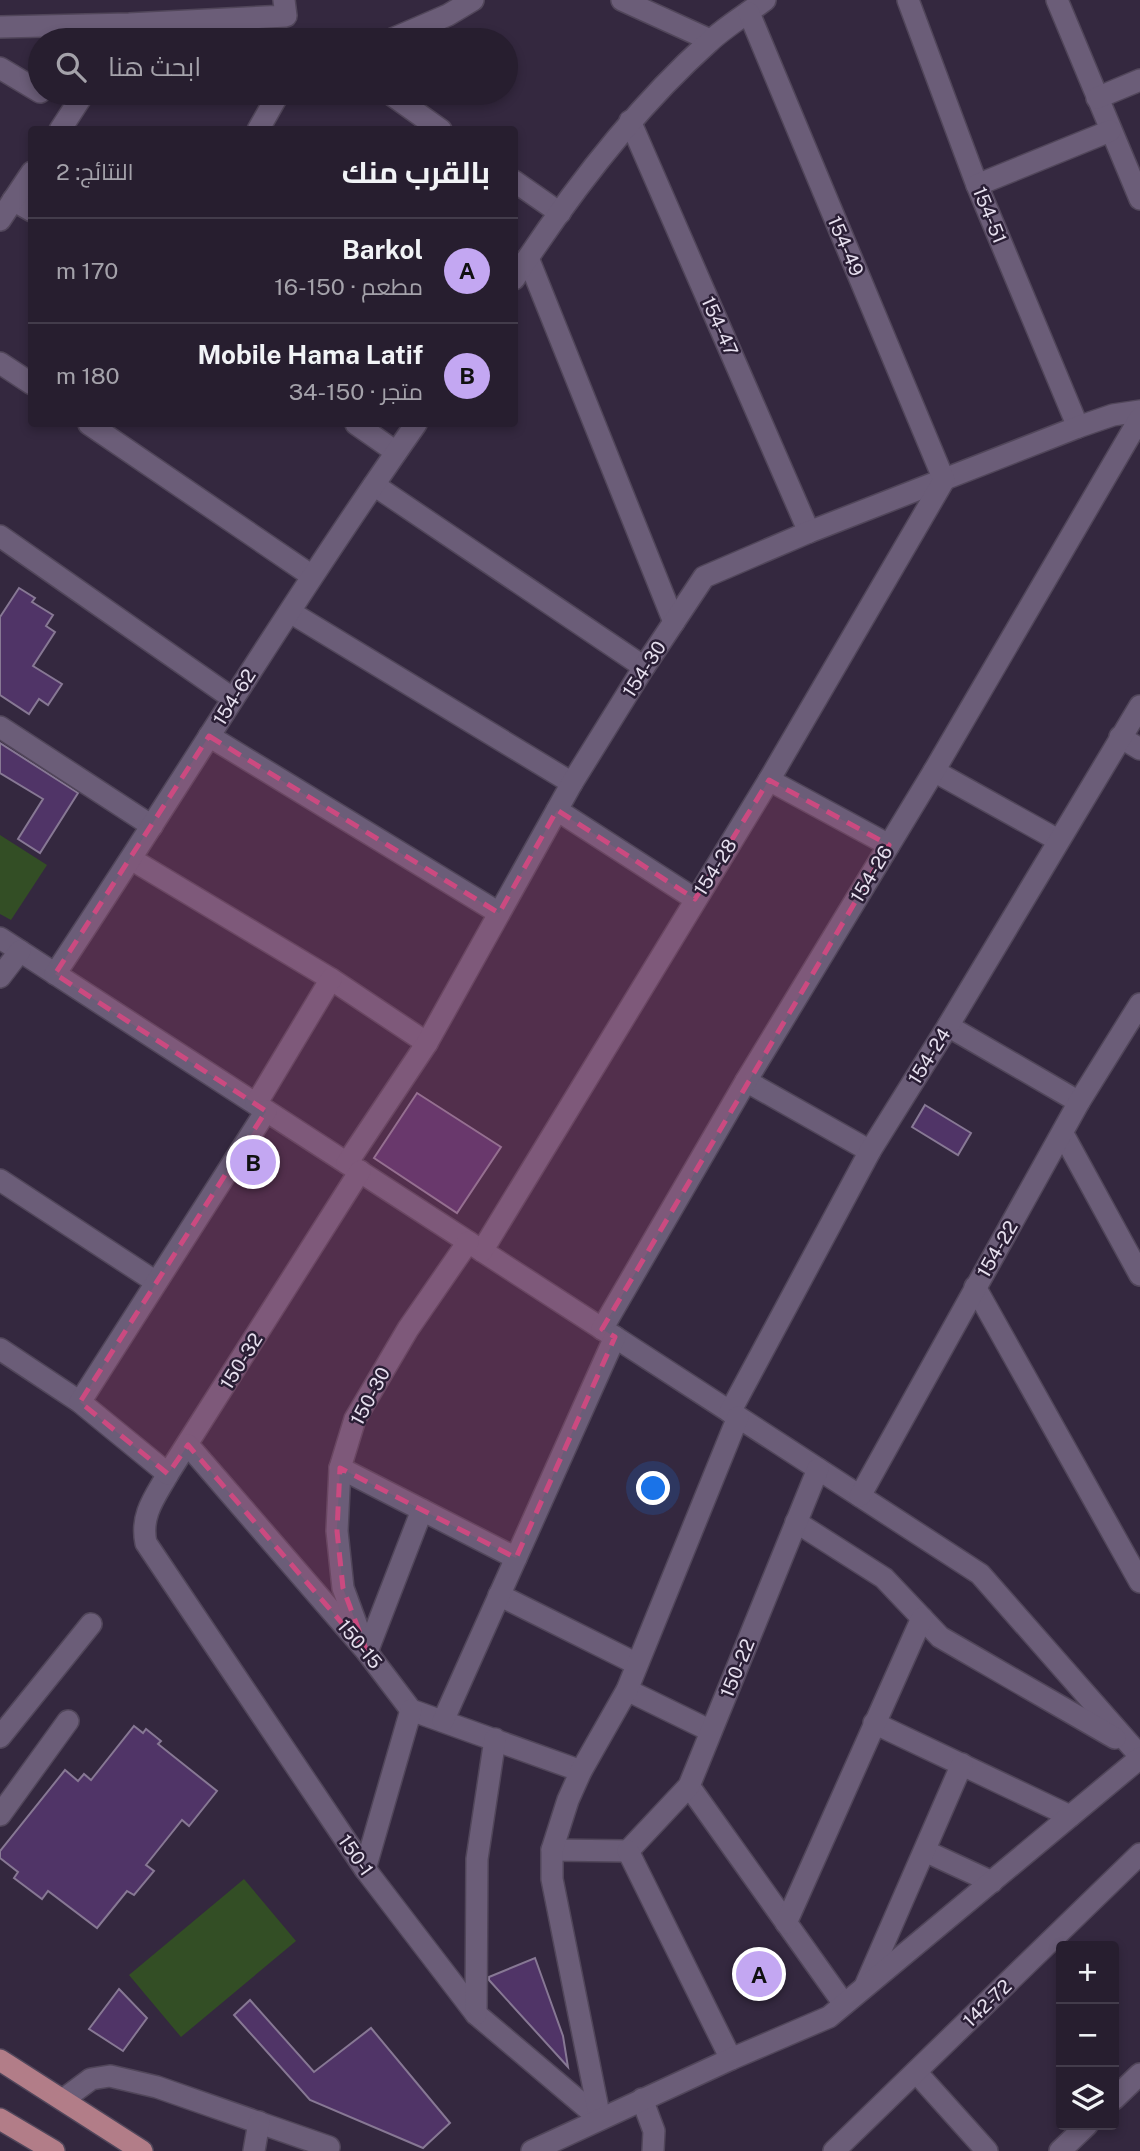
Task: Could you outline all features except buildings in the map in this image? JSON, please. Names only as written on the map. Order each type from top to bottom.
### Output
[{"type":"main road","points":[[0,2060],[142,2151]]},
{"type":"main road","points":[[0,2119],[54,2151]]},
{"type":"street","points":[[410,28],[444,7],[473,0]]},
{"type":"street","points":[[622,0],[710,40]]},
{"type":"street","name":"154-51","points":[[908,0],[977,185],[1078,427]]},
{"type":"street","points":[[1057,0],[1140,199]]},
{"type":"street","points":[[518,273],[630,121],[710,40],[757,6]]},
{"type":"street","name":"154-49","points":[[757,6],[944,480]]},
{"type":"street","points":[[151,28],[285,8]]},
{"type":"street","points":[[0,27],[28,28]]},
{"type":"street","points":[[0,68],[28,84]]},
{"type":"street","points":[[1097,98],[1140,80]]},
{"type":"street","points":[[63,126],[76,105]]},
{"type":"street","points":[[260,126],[272,105]]},
{"type":"street","points":[[406,105],[435,126]]},
{"type":"street","name":"154-47","points":[[630,121],[809,532]]},
{"type":"street","points":[[977,185],[1110,131]]},
{"type":"street","points":[[518,184],[560,213]]},
{"type":"street","points":[[0,220],[22,206],[28,186]]},
{"type":"street","points":[[528,258],[674,622]]},
{"type":"street","points":[[0,363],[28,381]]},
{"type":"street","points":[[663,594],[809,532],[1078,427],[1113,415],[1140,411]]},
{"type":"street","name":"154-26","points":[[443,1721],[516,1558],[609,1333],[746,1081],[934,771],[1140,418]]},
{"type":"street","points":[[93,427],[312,576]]},
{"type":"street","points":[[360,427],[396,452]]},
{"type":"street","name":"154-62","points":[[55,974],[312,576],[414,427]]},
{"type":"street","name":"154-28","points":[[475,1247],[769,780],[944,480]]},
{"type":"street","points":[[374,485],[644,667]]},
{"type":"street","points":[[0,536],[232,698]]},
{"type":"street","name":"154-30","points":[[354,1167],[427,1043],[572,783],[704,577]]},
{"type":"street","points":[[290,612],[572,783]]},
{"type":"street","name":"154-24","points":[[600,2119],[552,1879],[552,1850],[568,1800],[626,1690],[734,1414],[870,1151],[1140,706]]},
{"type":"street","points":[[0,727],[152,826]]},
{"type":"street","points":[[209,736],[499,913]]},
{"type":"street","points":[[1120,737],[1140,749]]},
{"type":"street","points":[[934,771],[1058,840]]},
{"type":"street","points":[[769,780],[889,845]]},
{"type":"street","points":[[557,810],[695,899]]},
{"type":"street","points":[[131,859],[331,979],[427,1043]]},
{"type":"street","points":[[0,938],[980,1574],[1137,1754]]},
{"type":"street","points":[[0,977],[20,951]]},
{"type":"street","points":[[80,1402],[261,1107],[331,979]]},
{"type":"street","name":"154-22","points":[[860,1496],[1079,1102],[1140,1004]]},
{"type":"street","points":[[948,1026],[1079,1102]]},
{"type":"street","points":[[746,1081],[870,1151]]},
{"type":"street","points":[[1063,1134],[1140,1275]]},
{"type":"street","name":"150-32","points":[[155,1555],[146,1543],[144,1522],[147,1512],[354,1167]]},
{"type":"street","points":[[0,1180],[156,1282]]},
{"type":"street","name":"150-30","points":[[367,1652],[343,1588],[337,1531],[341,1468],[355,1419],[408,1329],[475,1247]]},
{"type":"street","points":[[975,1287],[1140,1582]]},
{"type":"street","points":[[0,1349],[80,1402],[168,1474]]},
{"type":"street","name":"150-15","points":[[187,1445],[367,1652],[411,1710]]},
{"type":"street","points":[[341,1468],[516,1558]]},
{"type":"street","name":"150-22","points":[[628,1851],[689,1786],[818,1469]]},
{"type":"street","points":[[367,1652],[422,1510]]},
{"type":"street","points":[[796,1522],[884,1578],[940,1637],[1137,1754]]},
{"type":"street","name":"150-1","points":[[155,1555],[365,1869],[476,2014],[600,2119]]},
{"type":"street","points":[[499,1595],[637,1664]]},
{"type":"street","points":[[786,1923],[922,1618]]},
{"type":"street","points":[[0,1737],[91,1624]]},
{"type":"street","points":[[626,1690],[711,1731]]},
{"type":"street","points":[[365,1869],[411,1710],[581,1771]]},
{"type":"street","points":[[0,1815],[68,1721]]},
{"type":"street","points":[[874,1723],[1070,1816]]},
{"type":"street","points":[[476,2014],[477,1859],[495,1739]]},
{"type":"street","points":[[532,2151],[642,2099],[829,2017],[1070,1816],[1137,1754]]},
{"type":"street","points":[[864,1988],[962,1764]]},
{"type":"street","points":[[689,1786],[844,2004]]},
{"type":"street","points":[[552,1850],[628,1851],[731,2059]]},
{"type":"street","points":[[925,1851],[992,1882]]},
{"type":"street","name":"142-72","points":[[834,2151],[1140,1854]]},
{"type":"street","points":[[916,2072],[987,2151]]},
{"type":"street","points":[[1119,2094],[1140,2074]]},
{"type":"street","points":[[64,2099],[91,2079],[110,2076],[157,2087],[329,2147]]},
{"type":"street","points":[[642,2099],[654,2131],[653,2151]]},
{"type":"street","points":[[254,2151],[260,2122]]},
{"type":"street","points":[[1060,2151],[1082,2130]]},
{"type":"highlighted area","points":[[209,736],[499,913],[557,810],[695,899],[769,780],[889,845],[602,1329],[615,1337],[516,1558],[340,1468],[337,1531],[343,1588],[367,1652],[188,1445],[168,1474],[80,1402],[266,1111],[55,974]]},
{"type":"green space","points":[[0,835],[47,865],[11,920],[0,914]]},
{"type":"green space","points":[[244,1879],[296,1941],[181,2037],[129,1975]]},
{"type":"place","name":"Mobile Hama Latif","points":[[253,1162]]},
{"type":"place","name":"Barkol","points":[[759,1974]]}]
